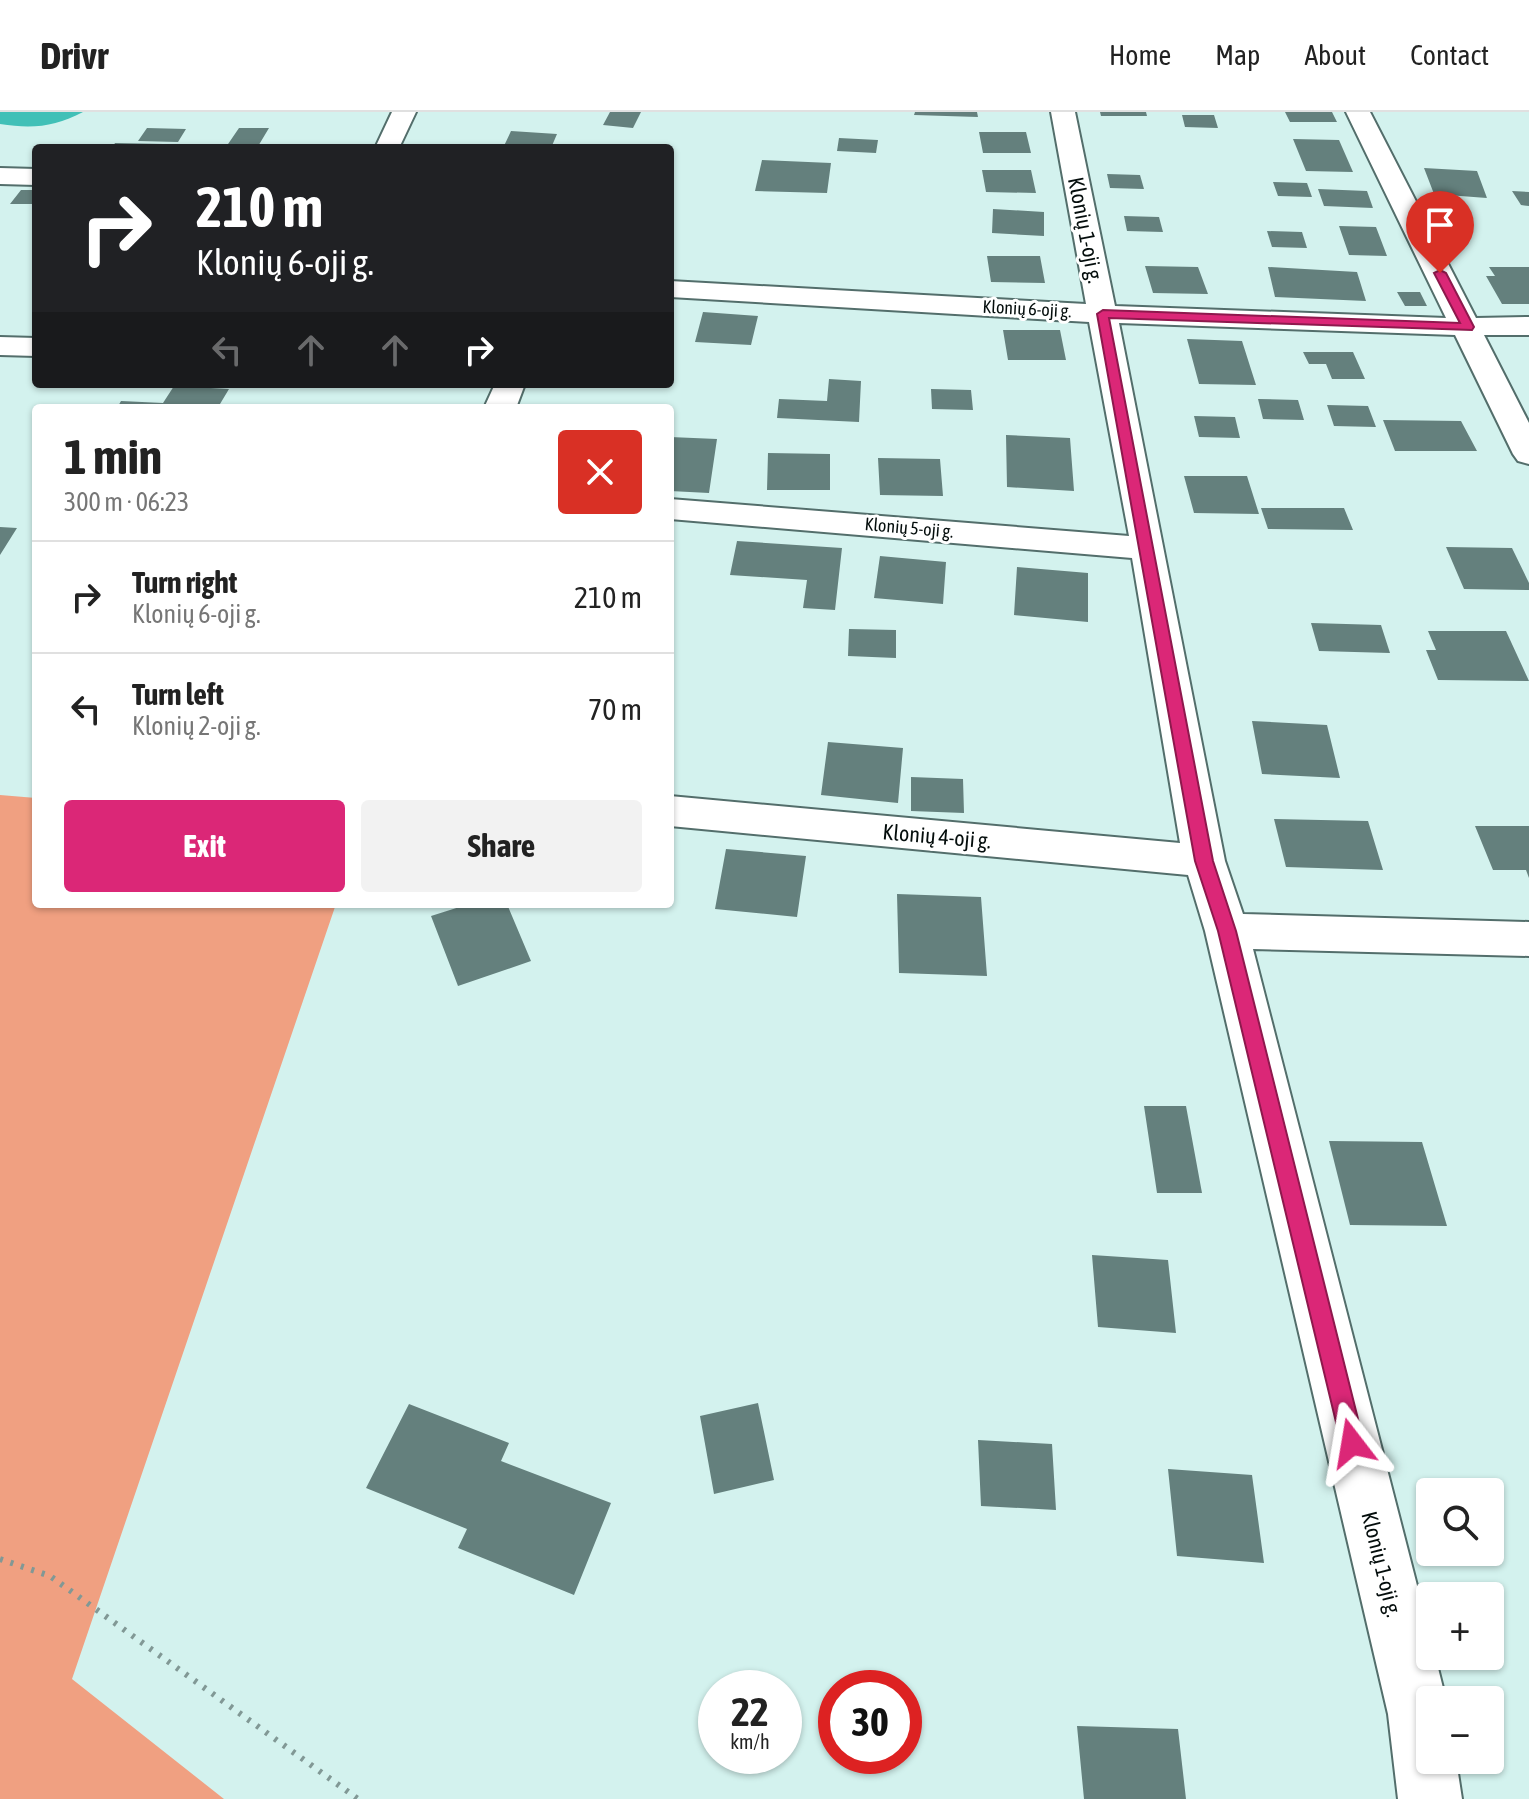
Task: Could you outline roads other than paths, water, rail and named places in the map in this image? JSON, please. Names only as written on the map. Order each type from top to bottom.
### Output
[{"type":"street","points":[[389,144],[404,112]]},
{"type":"street","name":"Klonių 1-oji g.","points":[[1063,112],[1148,548],[1204,861],[1227,931],[1419,1714],[1430,1799]]},
{"type":"street","points":[[1358,112],[1529,454]]},
{"type":"street","points":[[0,176],[32,177]]},
{"type":"street","name":"Klonių 6-oji g.","points":[[674,289],[1103,314],[1468,327],[1529,326]]},
{"type":"street","points":[[0,346],[32,347]]},
{"type":"street","name":"Klonių 5-oji g.","points":[[674,509],[1148,548]]},
{"type":"street","name":"Klonių 4-oji g.","points":[[674,811],[1204,861]]},
{"type":"street","points":[[1227,931],[1529,939]]},
{"type":"water","points":[[0,112],[83,112],[53,124],[23,126],[0,124]]}]
